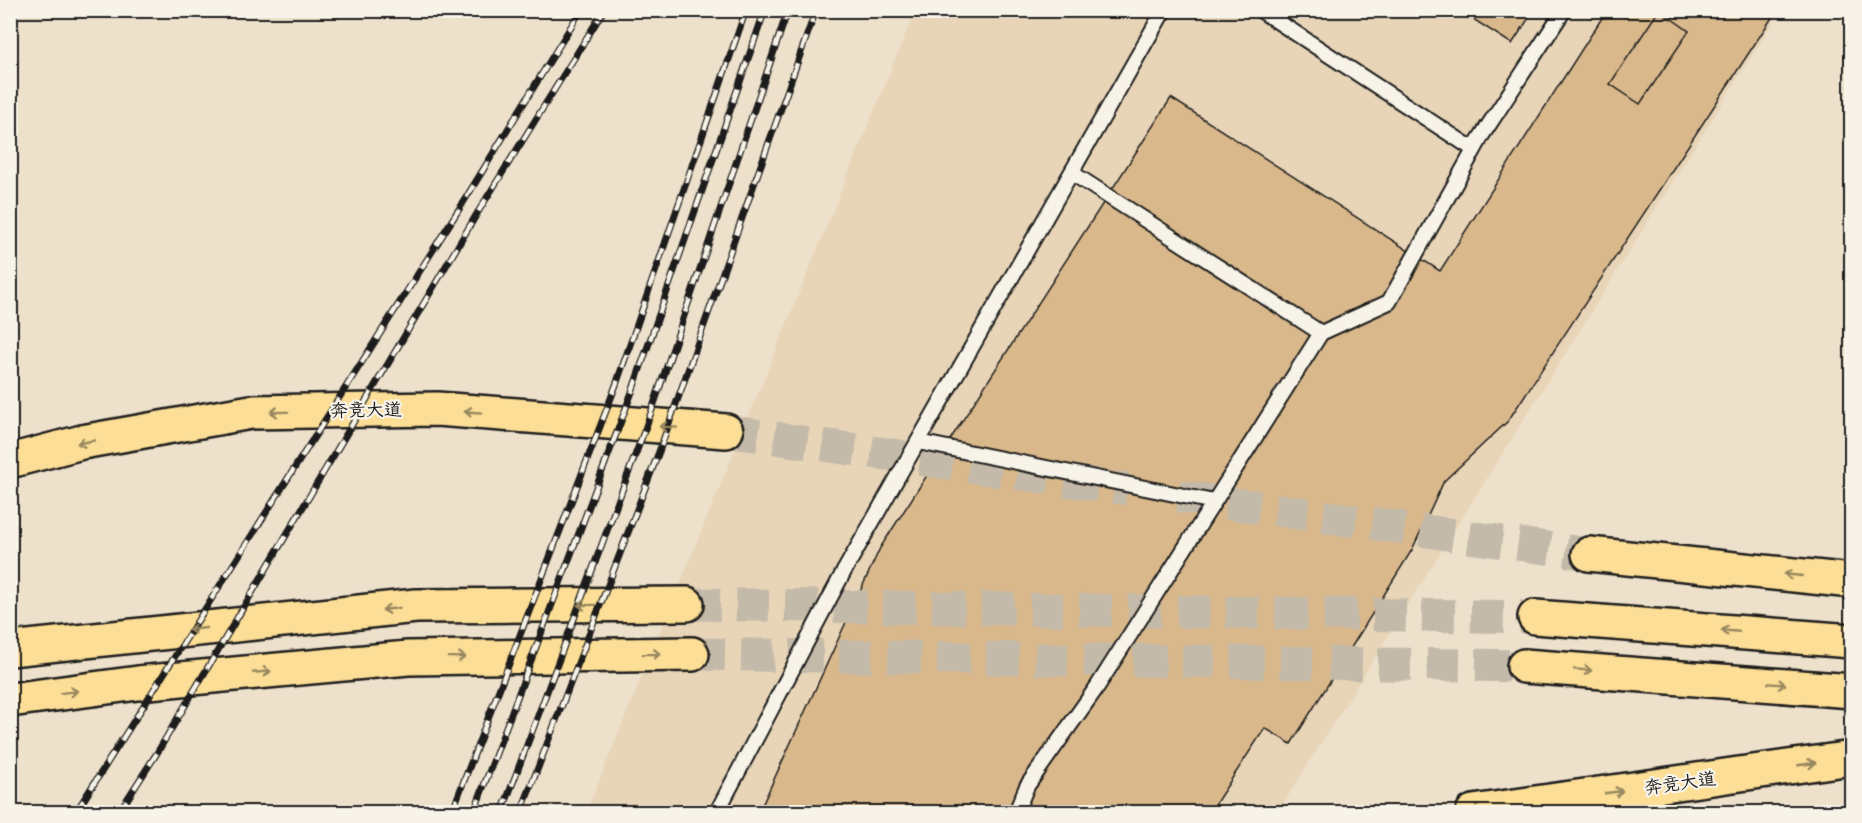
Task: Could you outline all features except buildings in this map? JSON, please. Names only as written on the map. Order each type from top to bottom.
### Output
[{"type":"main road","name":"奔竞大道","points":[[10,461],[82,442],[251,412],[437,409],[726,432]]},
{"type":"main road","points":[[1589,554],[1851,581]]},
{"type":"main road","points":[[10,649],[416,606],[687,604]]},
{"type":"main road","points":[[1535,617],[1851,641]]},
{"type":"main road","points":[[10,699],[138,683],[408,658],[693,654]]},
{"type":"main road","points":[[1524,666],[1851,691]]},
{"type":"main road","name":"奔竞大道","points":[[1473,813],[1851,758]]},
{"type":"lane","points":[[717,813],[843,573],[1164,10]]},
{"type":"lane","points":[[1260,10],[1473,149],[1564,10]]},
{"type":"lane","points":[[1016,813],[1027,786],[1097,687],[1321,333],[1389,302],[1480,138]]},
{"type":"lane","points":[[1072,173],[1321,333]]},
{"type":"lane","points":[[918,442],[1214,502]]},
{"type":"shaded area","points":[[915,11],[1780,11],[1278,812],[586,812]]},
{"type":"tunnel","points":[[726,431],[1127,489]]},
{"type":"tunnel","points":[[1178,496],[1589,554]]},
{"type":"tunnel","points":[[687,604],[1535,617]]},
{"type":"tunnel","points":[[692,654],[1524,666]]},
{"type":"railway","points":[[76,812],[461,206],[581,10]]},
{"type":"railway","points":[[119,812],[157,753],[478,212],[604,10]]},
{"type":"railway","points":[[452,812],[616,385],[746,10]]},
{"type":"railway","points":[[474,812],[632,392],[765,10]]},
{"type":"railway","points":[[502,812],[652,410],[788,10]]},
{"type":"railway","points":[[521,812],[660,449],[816,10]]}]
